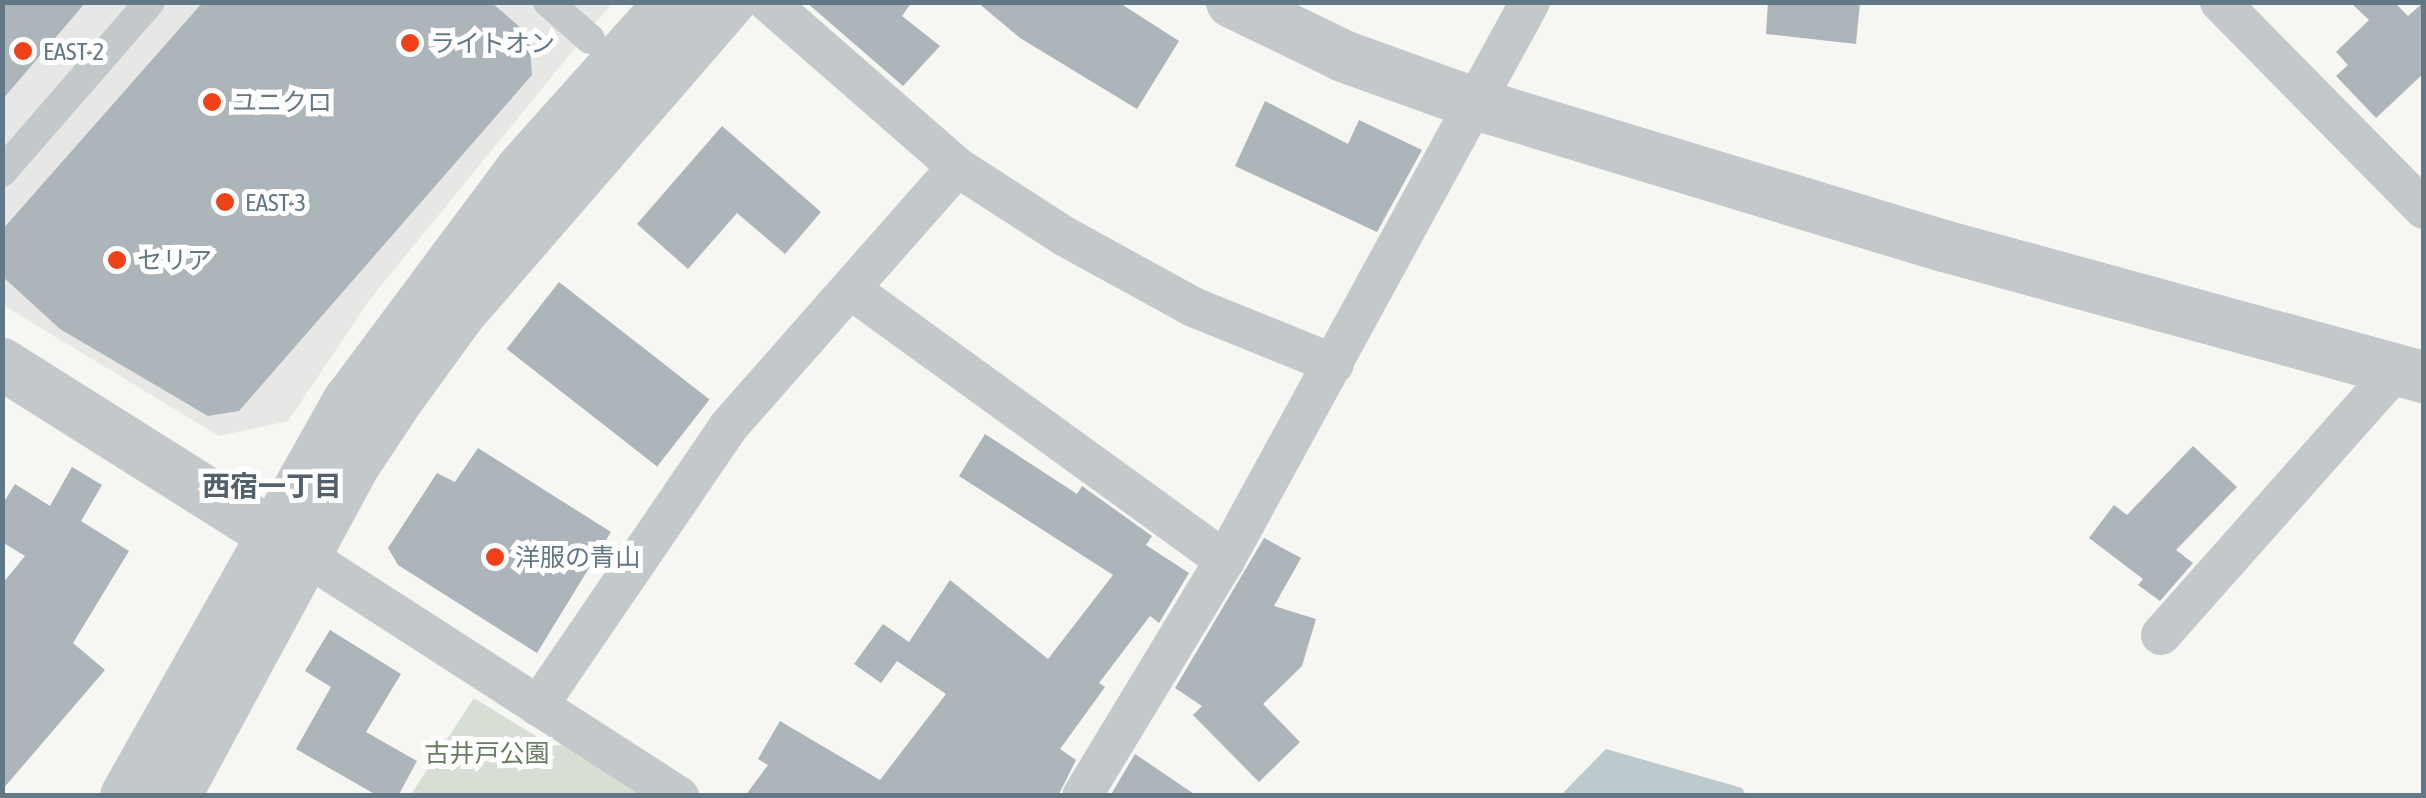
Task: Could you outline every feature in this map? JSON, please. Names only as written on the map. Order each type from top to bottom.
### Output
[{"type":"street","points":[[2,172],[150,2]]},
{"type":"street","points":[[548,2],[590,39]]},
{"type":"street","points":[[175,796],[289,544],[348,400],[458,248],[671,2]]},
{"type":"street","points":[[126,796],[289,544],[352,468],[442,336],[730,2]]},
{"type":"street","points":[[768,2],[956,167],[1064,236],[1193,307],[1334,364]]},
{"type":"street","points":[[1232,2],[1342,56],[1476,104],[1944,246],[2409,374],[2160,636]]},
{"type":"street","points":[[1082,796],[1226,560],[1530,2]]},
{"type":"street","points":[[2220,2],[2424,210]]},
{"type":"street","points":[[538,706],[728,427],[956,167]]},
{"type":"street","points":[[850,289],[1226,560]]},
{"type":"street","points":[[2,364],[680,796]]},
{"type":"shaded area","name":"EAST-3","points":[[2,3],[612,3],[371,298],[288,421],[219,436],[3,305]]},
{"type":"shaded area","points":[[1606,749],[1742,788],[1746,795],[1561,795]]},
{"type":"green space","name":"古井戸公園","points":[[474,698],[552,746],[568,744],[647,796],[410,796]]},
{"type":"building","name":"EAST-2","points":[[2,2],[86,2],[2,100]]},
{"type":"building","name":"EAST-3","points":[[203,2],[491,2],[529,35],[532,75],[239,411],[208,416],[60,329],[2,276],[2,230]]},
{"type":"building","points":[[806,2],[912,2],[902,16],[940,46],[903,86]]},
{"type":"building","points":[[977,2],[1118,2],[1179,41],[1137,109],[1020,38]]},
{"type":"building","points":[[1768,2],[1860,2],[1856,44],[1766,34]]},
{"type":"building","points":[[2350,2],[2394,2],[2408,16],[2424,2],[2424,73],[2376,118],[2336,76],[2348,65],[2336,52],[2369,20]]},
{"type":"building","points":[[1265,101],[1348,144],[1359,120],[1422,150],[1377,232],[1235,166]]},
{"type":"building","points":[[722,126],[821,212],[785,254],[737,213],[688,269],[637,224]]},
{"type":"building","points":[[559,282],[710,400],[657,467],[507,349]]},
{"type":"building","points":[[985,434],[1077,494],[1082,486],[1152,536],[1146,545],[1189,573],[1159,623],[1150,616],[1099,683],[1105,687],[1060,749],[1076,760],[1058,796],[745,796],[768,765],[758,759],[780,721],[880,780],[946,694],[897,661],[881,683],[854,664],[883,624],[909,642],[950,580],[1048,659],[1113,575],[959,476]]},
{"type":"building","points":[[2193,446],[2237,487],[2176,550],[2193,563],[2160,601],[2138,585],[2143,579],[2089,538],[2114,505],[2127,515]]},
{"type":"building","name":"洋服の青山","points":[[478,448],[611,532],[537,653],[398,565],[388,548],[437,473],[455,482]]},
{"type":"building","points":[[72,467],[102,485],[81,521],[129,551],[73,643],[105,670],[2,790],[2,584],[25,556],[2,542],[2,505],[15,484],[50,506]]},
{"type":"building","points":[[1264,538],[1301,558],[1274,606],[1316,619],[1302,666],[1263,704],[1300,742],[1259,782],[1193,715],[1202,706],[1175,688]]},
{"type":"building","points":[[330,630],[401,674],[366,732],[417,761],[398,796],[378,796],[296,749],[331,687],[305,671]]},
{"type":"building","points":[[1135,754],[1197,796],[1110,796]]},
{"type":"place","name":"ライトオン","points":[[410,43]]},
{"type":"place","name":"EAST-2","points":[[23,51]]},
{"type":"place","name":"ユニクロ","points":[[212,102]]},
{"type":"place","name":"EAST-3","points":[[225,202]]},
{"type":"place","name":"セリア","points":[[117,260]]},
{"type":"place","name":"洋服の青山","points":[[495,557]]},
{"type":"district","name":"西宿一丁目","points":[[272,486]]}]
